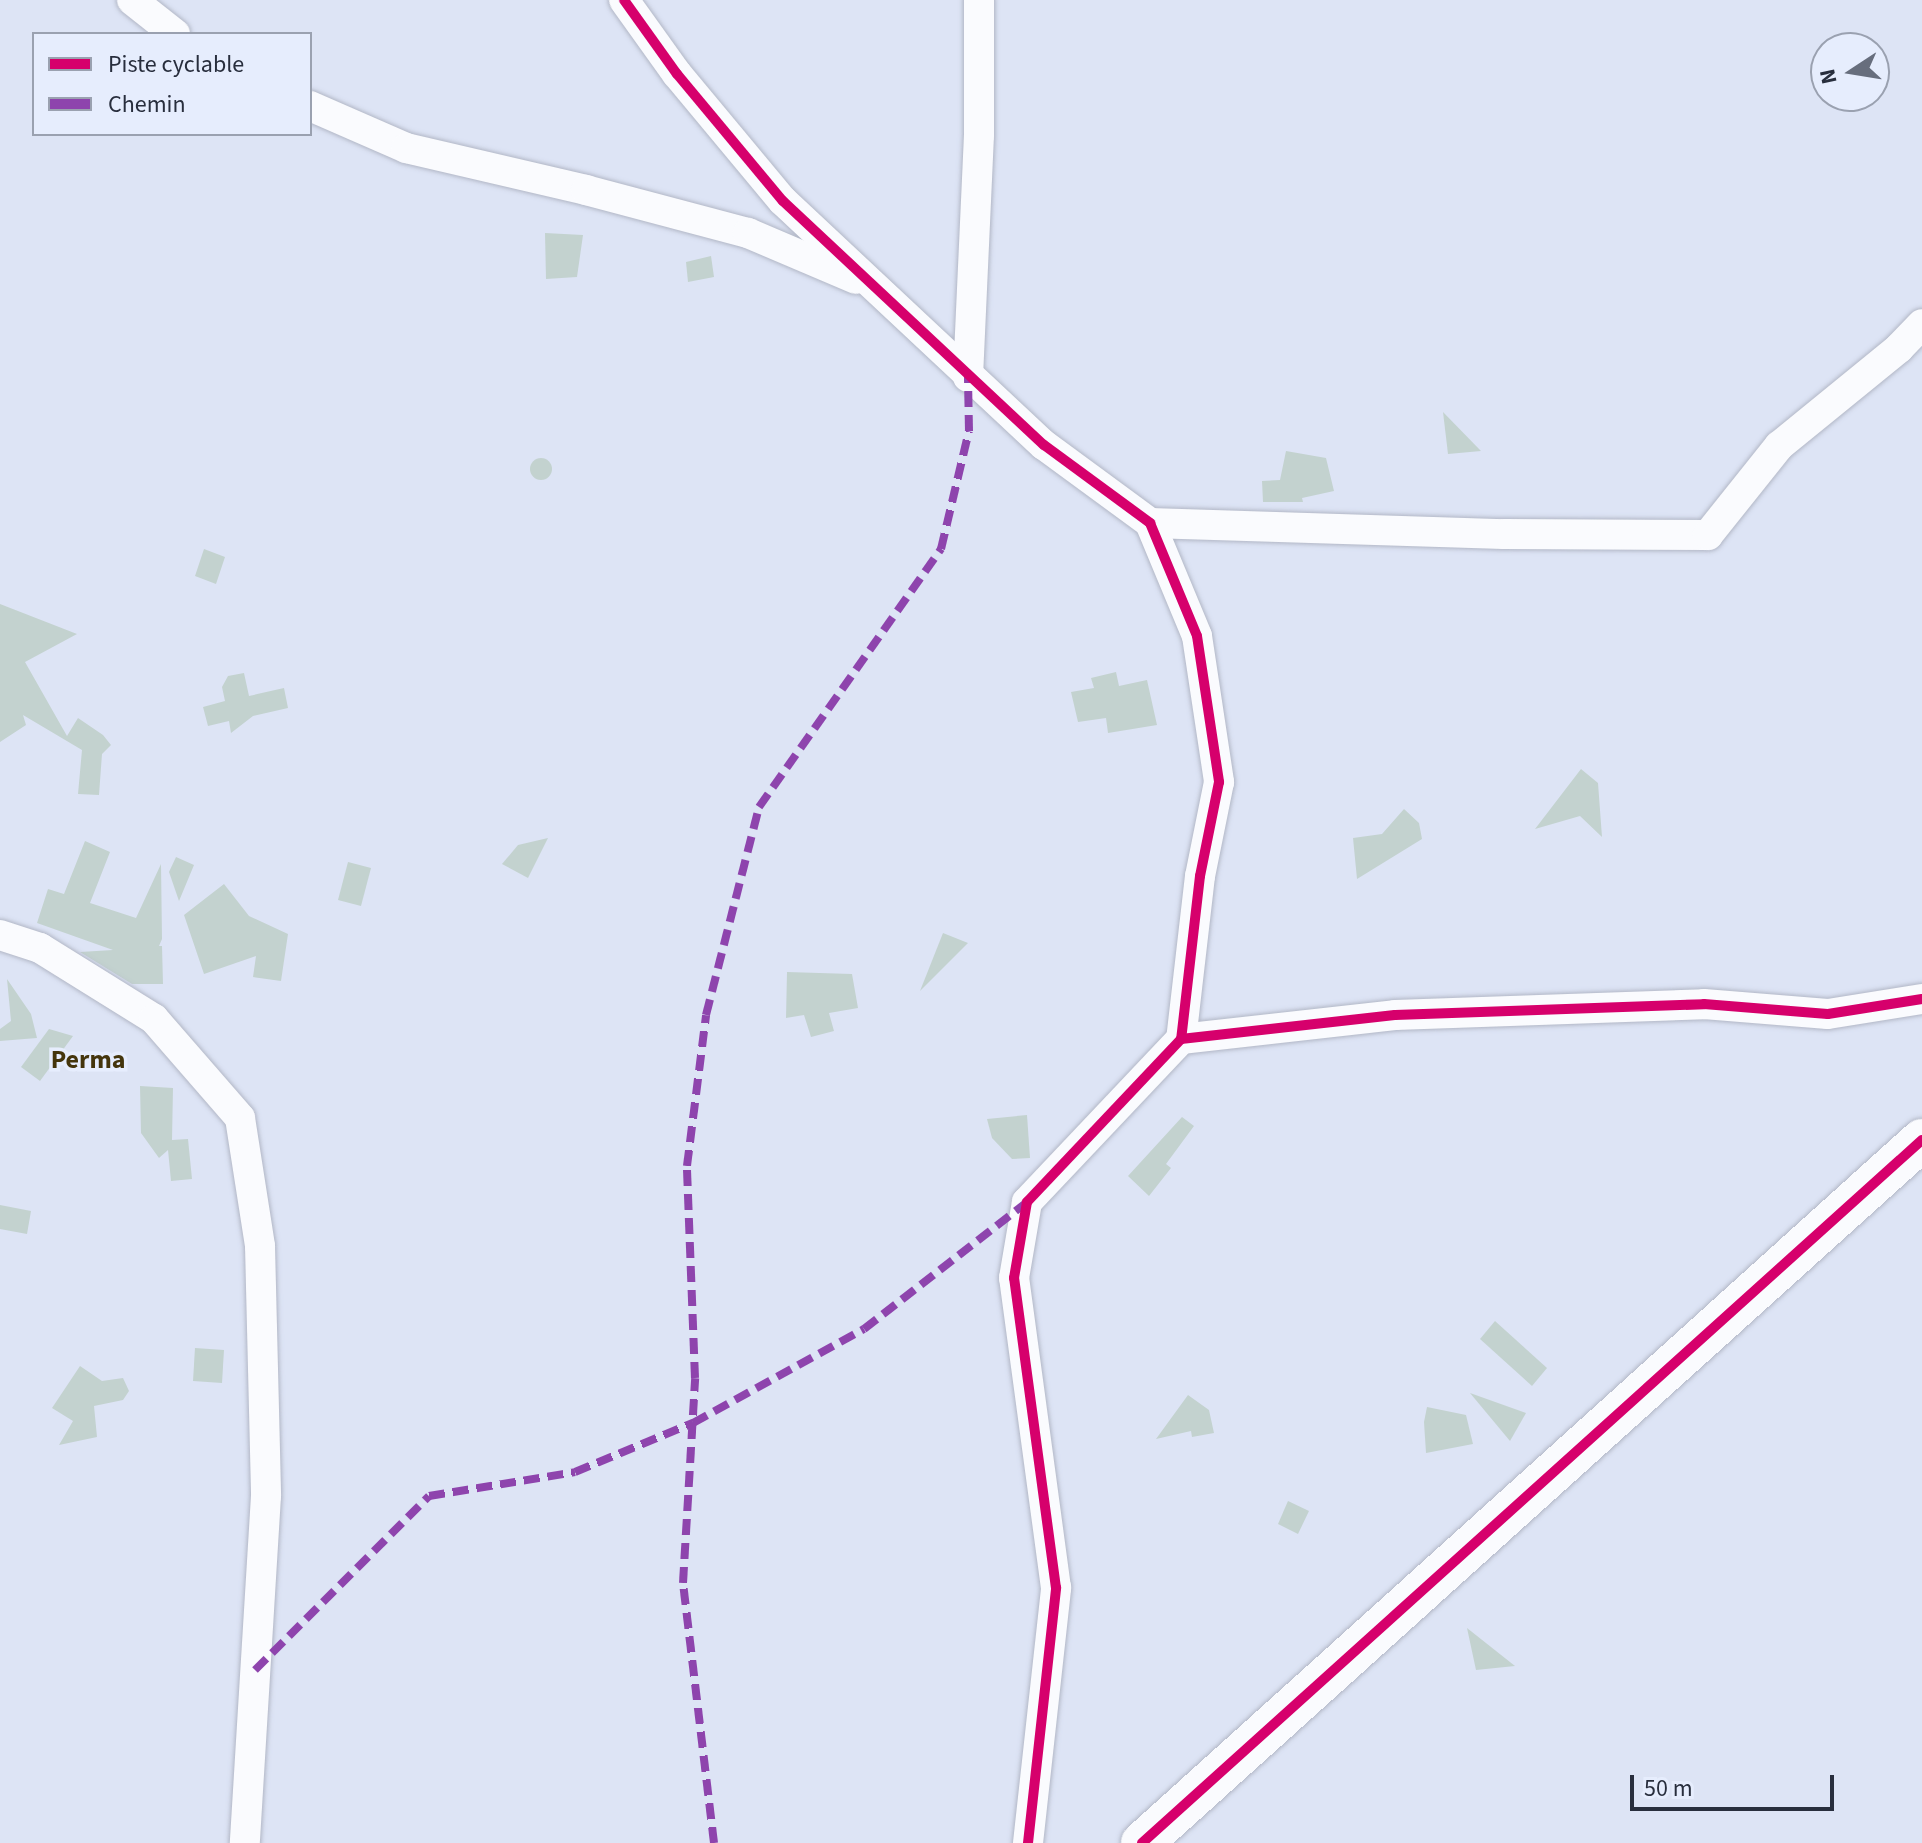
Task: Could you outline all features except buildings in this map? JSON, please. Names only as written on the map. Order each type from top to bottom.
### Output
[{"type":"street","points":[[132,0],[172,32]]},
{"type":"street","points":[[624,0],[677,74],[783,201],[1044,445],[1150,523],[1197,636],[1219,782],[1200,876],[1181,1039],[1027,1202],[1014,1278],[1056,1588],[1028,1843]]},
{"type":"street","points":[[968,377],[979,136],[979,0]]},
{"type":"street","points":[[312,107],[406,148],[586,190],[748,233],[873,286]]},
{"type":"street","points":[[1150,523],[1504,534],[1708,535],[1779,446],[1899,348],[1922,324]]},
{"type":"street","points":[[0,935],[40,948],[154,1019],[240,1118],[260,1246],[266,1496],[245,1843]]},
{"type":"street","points":[[1181,1039],[1395,1015],[1704,1004],[1828,1014],[1922,999]]},
{"type":"street","points":[[1142,1843],[1922,1140]]},
{"type":"marked path","points":[[714,1843],[683,1583],[695,1378],[687,1166],[706,1015],[759,807],[941,549],[969,431],[968,377]]},
{"type":"marked path","points":[[255,1670],[429,1496],[575,1472],[693,1423],[864,1329],[1027,1202]]},
{"type":"cycle path","points":[[624,0],[677,74],[783,201],[1044,445],[1150,523],[1197,636],[1219,782],[1200,876],[1181,1039]]},
{"type":"cycle path","points":[[1028,1843],[1056,1588],[1014,1278],[1027,1202],[1181,1039],[1395,1015],[1704,1004],[1828,1014],[1922,999]]},
{"type":"cycle path","points":[[1142,1843],[1922,1140]]},
{"type":"district","name":"Perma","points":[[88,1060]]}]
